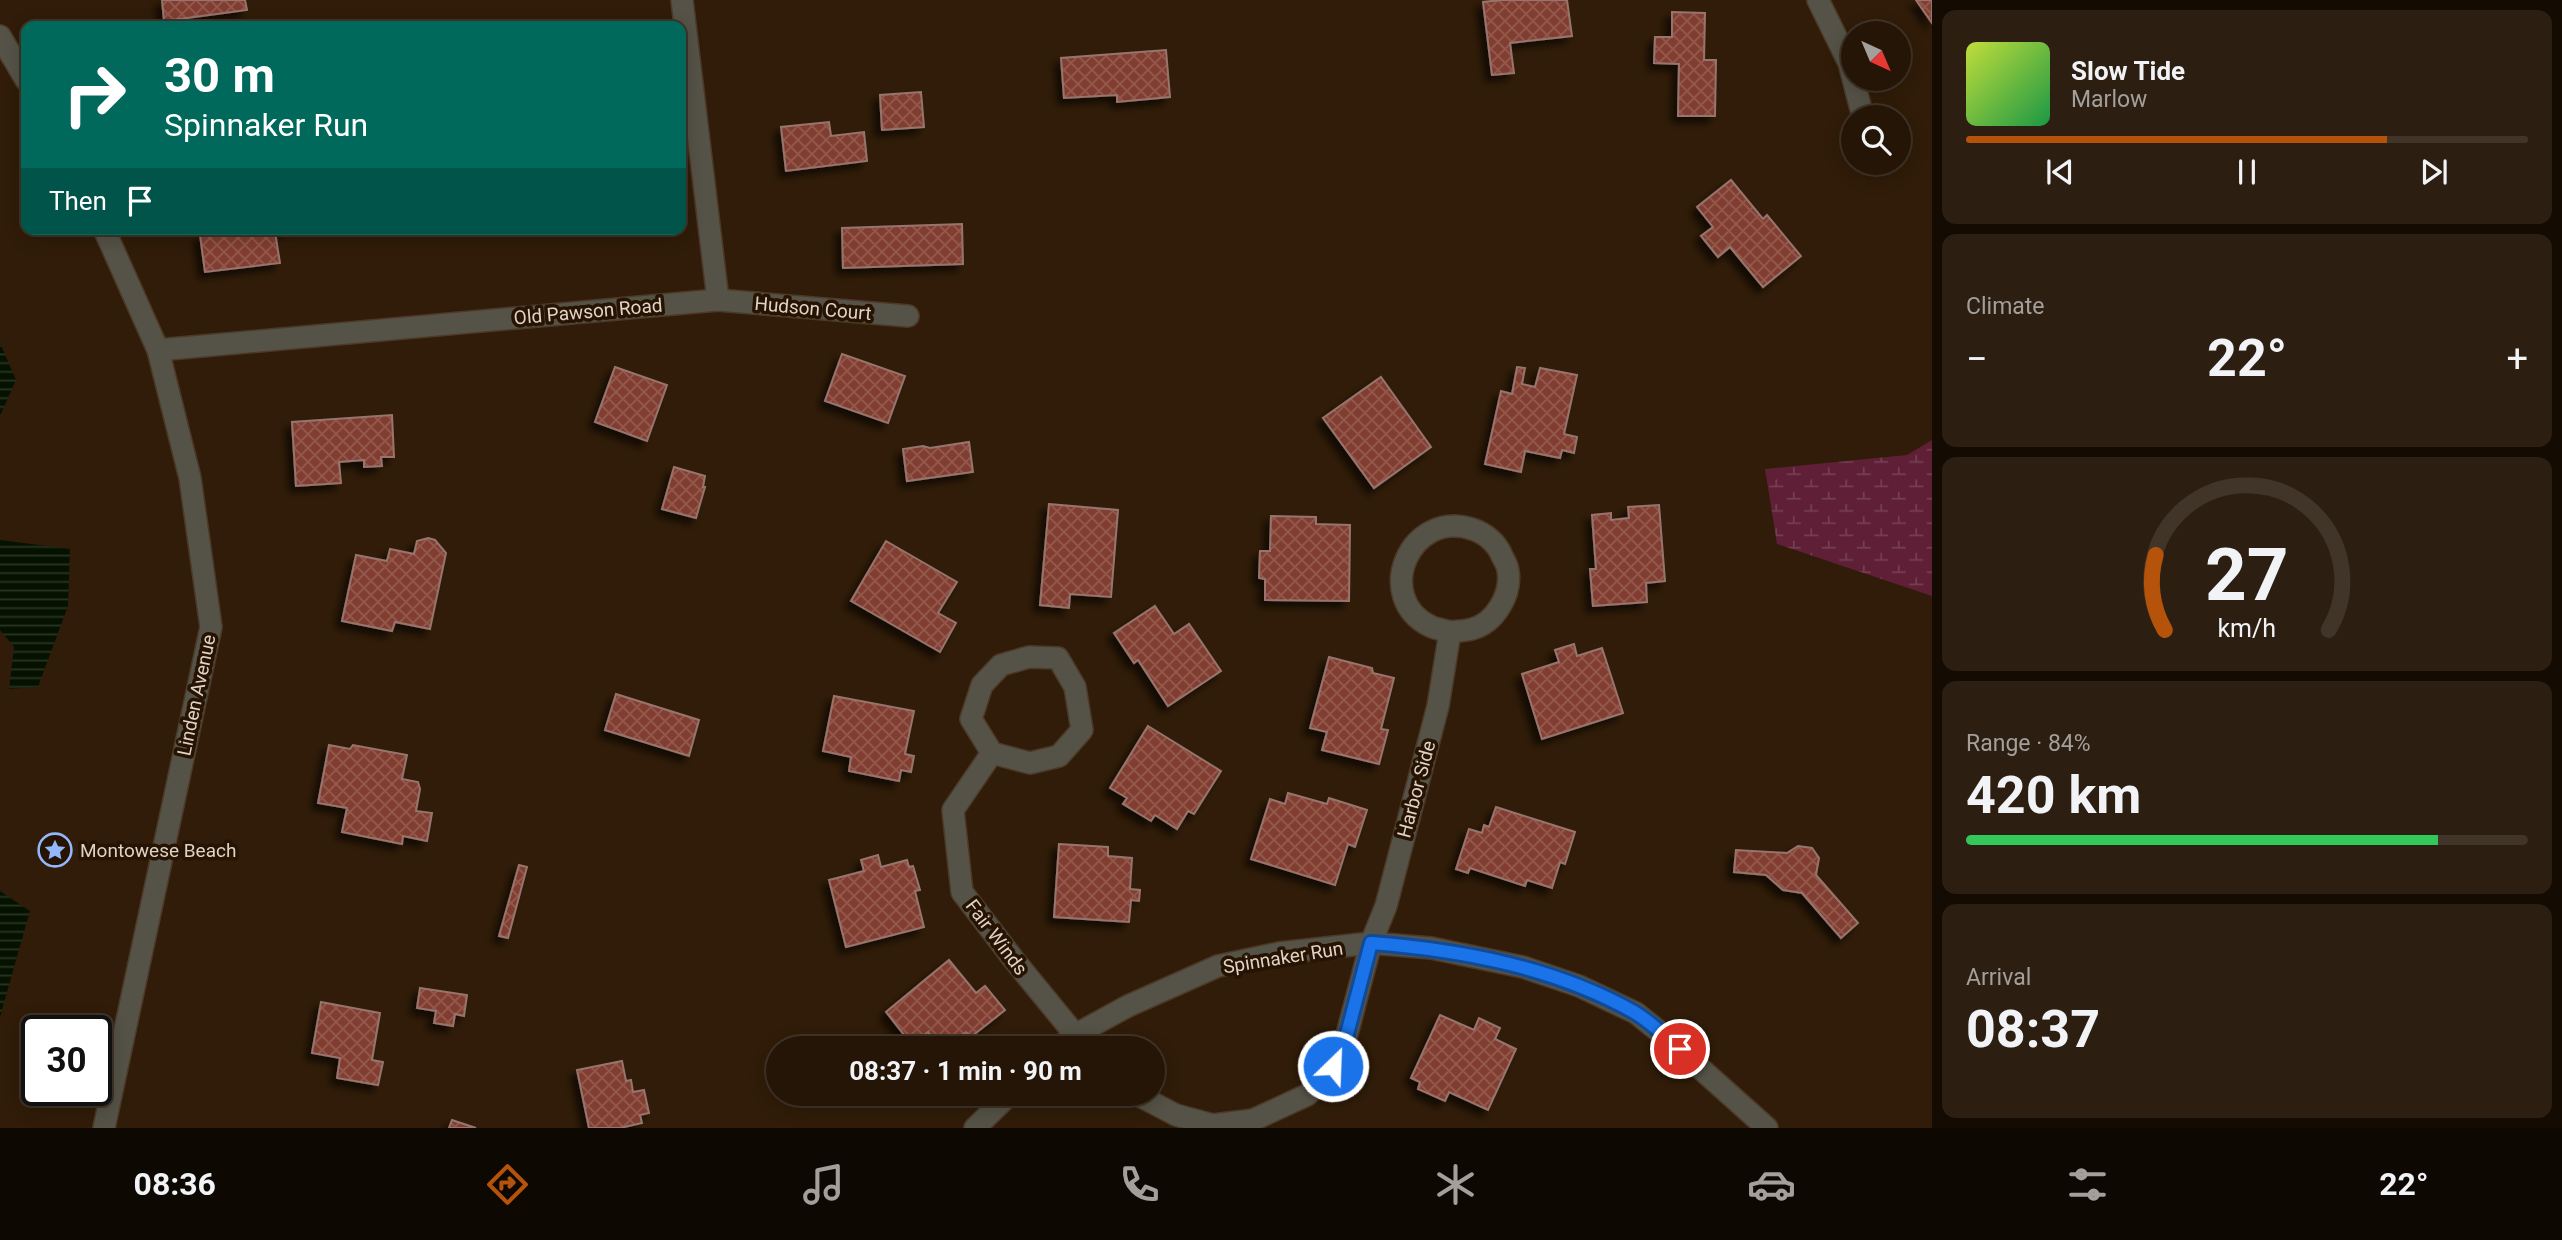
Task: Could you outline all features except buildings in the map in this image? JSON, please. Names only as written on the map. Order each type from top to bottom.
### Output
[{"type":"street","points":[[682,0],[685,21]]},
{"type":"street","points":[[1818,0],[1849,63],[1860,105]]},
{"type":"street","points":[[686,33],[718,300]]},
{"type":"street","points":[[0,36],[21,72]]},
{"type":"street","name":"Linden Avenue","points":[[104,1128],[211,627],[190,478],[158,350],[107,235]]},
{"type":"street","name":"Hudson Court","points":[[718,300],[908,316]]},
{"type":"street","name":"Old Pawson Road","points":[[158,350],[718,300]]},
{"type":"street","points":[[1459,525],[1482,532],[1500,548],[1508,571],[1506,594],[1494,615],[1474,629],[1451,632],[1430,626],[1413,613],[1403,594],[1402,572],[1408,552],[1415,541],[1436,528],[1459,525]]},
{"type":"street","name":"Harbor Side","points":[[1159,1106],[1176,1115],[1213,1125],[1253,1120],[1307,1095],[1324,1079],[1342,1053],[1371,943],[1386,906],[1435,720],[1451,632]]},
{"type":"street","points":[[1029,657],[1058,658],[1075,687],[1082,730],[1059,756],[1030,763],[992,753],[971,719],[982,685],[1001,665],[1029,657]]},
{"type":"street","name":"Fair Winds","points":[[992,753],[953,810],[962,891],[1067,1036]]},
{"type":"street","name":"Spinnaker Run","points":[[1085,1036],[1128,1006],[1218,966],[1279,953],[1371,943],[1431,948],[1522,967],[1579,986],[1636,1013],[1767,1128]]},
{"type":"street","points":[[975,1128],[998,1106]]},
{"type":"green space","points":[[1932,440],[1932,596],[1777,544],[1765,469],[1907,455]]},
{"type":"shaded area","points":[[0,343],[16,380],[0,416]]},
{"type":"shaded area","points":[[0,540],[70,549],[68,606],[38,687],[9,689],[14,647],[0,630]]},
{"type":"shaded area","points":[[0,891],[30,911],[0,1017]]},
{"type":"place","name":"Montowese Beach","points":[[55,850]]},
{"type":"route","points":[[1333,1066],[1342,1053],[1371,943],[1431,948],[1522,967],[1579,986],[1636,1013],[1680,1049]]}]
